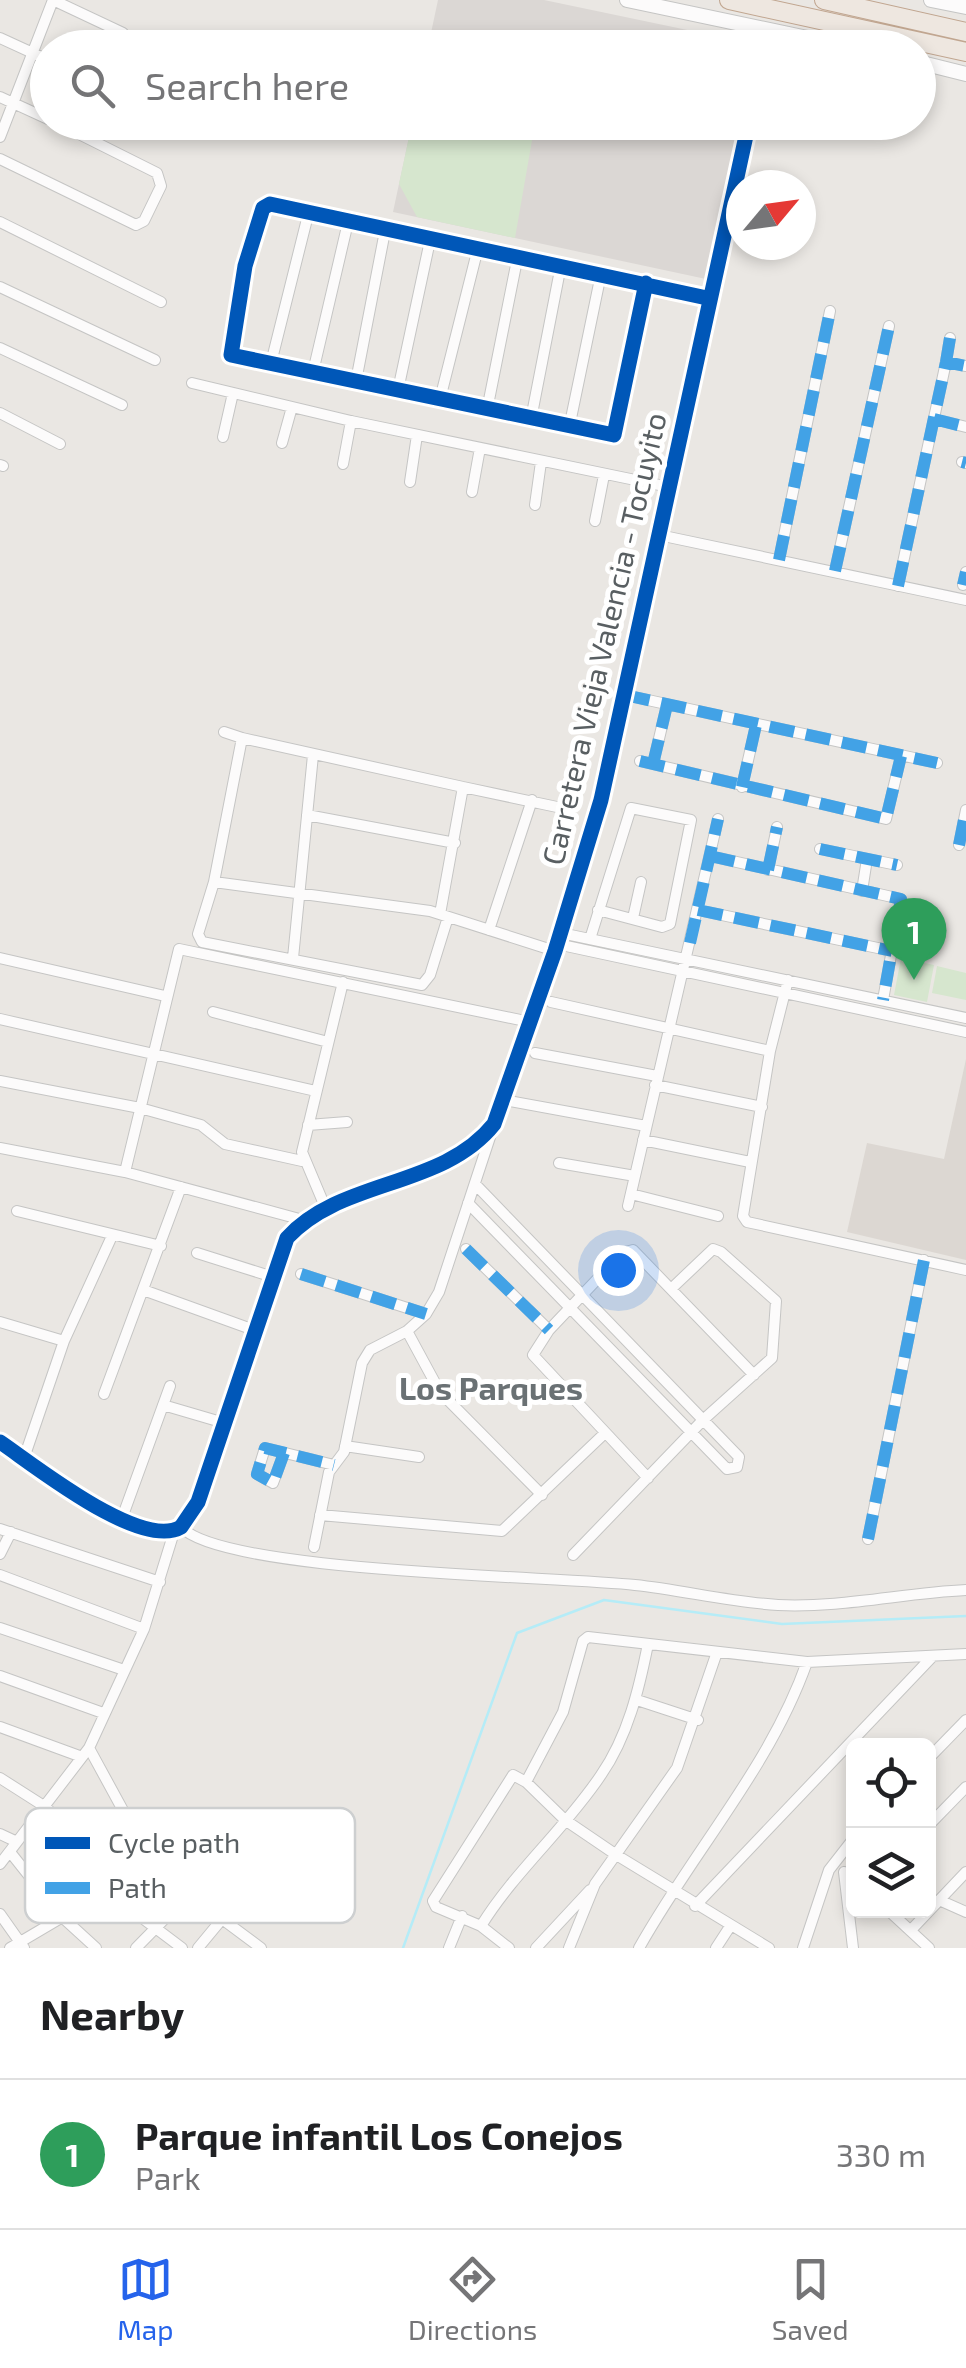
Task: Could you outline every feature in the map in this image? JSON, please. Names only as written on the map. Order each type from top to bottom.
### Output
[{"type":"highway","points":[[729,0],[866,30]]},
{"type":"highway","points":[[824,0],[966,32]]},
{"type":"highway","points":[[936,45],[966,52]]},
{"type":"street","points":[[41,30],[53,0],[116,30]]},
{"type":"street","points":[[627,0],[766,30]]},
{"type":"street","points":[[931,0],[966,7]]},
{"type":"street","points":[[0,38],[30,53]]},
{"type":"street","points":[[0,137],[30,59]]},
{"type":"street","points":[[936,66],[966,74]]},
{"type":"street","points":[[936,69],[966,83]]},
{"type":"street","points":[[0,97],[30,111]]},
{"type":"street","points":[[0,160],[136,225],[144,221],[161,186],[158,173],[91,140]]},
{"type":"street","name":"Carretera Vieja Valencia - Tocuyito","points":[[304,1220],[442,1166],[476,1147],[494,1124],[504,1100],[602,800],[745,140]]},
{"type":"street","points":[[646,283],[614,435],[231,355],[245,266],[263,208],[270,204],[349,218],[478,248],[646,283],[708,298]]},
{"type":"street","points":[[271,363],[309,211]]},
{"type":"street","points":[[313,372],[349,218]]},
{"type":"street","points":[[0,222],[161,302]]},
{"type":"street","points":[[356,381],[386,226]]},
{"type":"street","points":[[398,390],[431,236]]},
{"type":"street","points":[[440,400],[478,248]]},
{"type":"street","points":[[487,410],[518,256]]},
{"type":"street","points":[[530,419],[561,266]]},
{"type":"street","points":[[569,428],[601,274]]},
{"type":"street","points":[[0,287],[155,360]]},
{"type":"street","points":[[779,560],[830,310]]},
{"type":"street","points":[[835,571],[889,326]]},
{"type":"street","points":[[898,586],[950,338]]},
{"type":"street","points":[[0,348],[122,405]]},
{"type":"street","points":[[946,362],[966,366]]},
{"type":"street","points":[[192,383],[351,421],[669,487]]},
{"type":"street","points":[[223,437],[233,394]]},
{"type":"street","points":[[282,443],[292,407]]},
{"type":"street","points":[[0,413],[60,444]]},
{"type":"street","points":[[934,420],[966,428]]},
{"type":"street","points":[[343,464],[351,421]]},
{"type":"street","points":[[410,482],[417,435]]},
{"type":"street","points":[[472,492],[480,448]]},
{"type":"street","points":[[534,505],[542,462]]},
{"type":"street","points":[[595,521],[604,475]]},
{"type":"street","points":[[659,535],[966,600]]},
{"type":"street","points":[[964,585],[966,572]]},
{"type":"street","points":[[626,695],[937,763]]},
{"type":"street","points":[[653,764],[667,705]]},
{"type":"street","points":[[742,787],[756,725]]},
{"type":"street","points":[[224,732],[557,807]]},
{"type":"street","points":[[242,738],[214,882],[198,934],[202,942],[422,985],[430,975],[444,916],[463,786]]},
{"type":"street","points":[[294,958],[303,896],[313,755]]},
{"type":"street","points":[[640,761],[886,819],[901,756]]},
{"type":"street","points":[[488,930],[532,800]]},
{"type":"street","points":[[590,939],[598,910],[630,808],[691,820],[670,924],[662,927],[598,910]]},
{"type":"street","points":[[958,845],[966,810]]},
{"type":"street","points":[[307,815],[454,843]]},
{"type":"street","points":[[718,819],[630,1200],[718,1216]]},
{"type":"street","points":[[768,870],[777,827]]},
{"type":"street","points":[[820,849],[896,865]]},
{"type":"street","points":[[710,856],[900,899],[883,1000]]},
{"type":"street","points":[[862,891],[867,859]]},
{"type":"street","points":[[214,882],[444,916],[488,930],[788,980],[966,1018]]},
{"type":"street","points":[[633,918],[641,882]]},
{"type":"street","points":[[698,910],[892,951]]},
{"type":"street","points":[[558,942],[590,939],[785,993],[966,1032]]},
{"type":"street","points":[[125,1172],[176,951],[182,948],[530,1022]]},
{"type":"street","points":[[0,958],[165,996]]},
{"type":"street","points":[[788,980],[770,1051],[740,1211],[748,1222],[966,1270]]},
{"type":"street","points":[[326,1210],[302,1161],[342,982]]},
{"type":"street","points":[[551,1002],[770,1051]]},
{"type":"street","points":[[213,1012],[328,1042]]},
{"type":"street","points":[[0,1019],[316,1091]]},
{"type":"street","points":[[535,1052],[762,1107]]},
{"type":"street","points":[[0,1081],[140,1108],[201,1125],[226,1144],[302,1161]]},
{"type":"street","points":[[504,1100],[646,1126]]},
{"type":"street","points":[[308,1125],[347,1122]]},
{"type":"street","points":[[314,1546],[334,1465],[346,1446],[362,1362],[370,1350],[407,1331],[426,1314],[439,1292],[494,1124]]},
{"type":"street","points":[[643,1140],[750,1162]]},
{"type":"street","points":[[0,1148],[125,1172],[304,1220],[287,1238],[221,1422],[198,1502],[177,1530],[144,1628],[86,1753],[47,1808],[0,1778]]},
{"type":"street","points":[[559,1163],[635,1176]]},
{"type":"street","points":[[468,1203],[728,1469],[737,1466],[739,1457],[474,1184]]},
{"type":"street","points":[[104,1394],[146,1291],[181,1187]]},
{"type":"street","points":[[17,1211],[161,1246]]},
{"type":"street","points":[[24,1458],[64,1342],[112,1236]]},
{"type":"street","points":[[466,1249],[549,1330]]},
{"type":"street","points":[[573,1555],[703,1420],[772,1358],[776,1301],[716,1249],[670,1289]]},
{"type":"street","points":[[648,1478],[534,1362],[534,1348],[627,1250],[633,1250],[754,1374]]},
{"type":"street","points":[[197,1253],[273,1277]]},
{"type":"street","points":[[868,1539],[924,1260]]},
{"type":"street","points":[[301,1274],[426,1314]]},
{"type":"street","points":[[146,1291],[254,1330]]},
{"type":"street","points":[[0,1322],[64,1342]]},
{"type":"street","points":[[407,1331],[440,1392],[542,1495]]},
{"type":"street","points":[[122,1518],[170,1386]]},
{"type":"street","points":[[164,1405],[221,1422]]},
{"type":"street","points":[[320,1515],[502,1531],[605,1433]]},
{"type":"street","points":[[0,1442],[46,1479],[122,1518],[159,1532],[177,1530],[206,1545],[298,1560],[634,1585],[778,1605],[878,1601],[898,1595],[966,1590]]},
{"type":"street","points":[[346,1446],[419,1457]]},
{"type":"street","points":[[284,1453],[334,1465]]},
{"type":"street","points":[[0,1554],[5,1531],[160,1582]]},
{"type":"street","points":[[0,1575],[144,1628]]},
{"type":"street","points":[[0,1628],[124,1670]]},
{"type":"street","points":[[526,1782],[563,1712],[585,1638],[807,1662],[966,1654]]},
{"type":"street","points":[[481,1926],[505,1887],[603,1772],[637,1700],[648,1644]]},
{"type":"street","points":[[536,1948],[618,1856],[678,1768],[698,1720],[718,1652]]},
{"type":"street","points":[[695,1906],[931,1658]]},
{"type":"street","points":[[639,1948],[672,1889],[758,1764],[790,1708],[807,1662]]},
{"type":"street","points":[[0,1676],[103,1713]]},
{"type":"street","points":[[637,1700],[698,1720]]},
{"type":"street","points":[[936,1750],[966,1720]]},
{"type":"street","points":[[0,1727],[86,1753],[121,1808]]},
{"type":"street","points":[[509,1948],[481,1926],[436,1907],[434,1898],[510,1776],[526,1782],[565,1820],[618,1856],[730,1928],[769,1948]]},
{"type":"street","points":[[936,1818],[966,1787]]},
{"type":"street","points":[[0,1864],[25,1832]]},
{"type":"street","points":[[0,1834],[25,1865]]},
{"type":"street","points":[[803,1948],[833,1862],[846,1847]]},
{"type":"street","points":[[833,1862],[844,1872],[853,1948]]},
{"type":"street","points":[[910,1930],[966,1872]]},
{"type":"street","points":[[569,1948],[595,1884]]},
{"type":"street","points":[[939,1900],[966,1912]]},
{"type":"street","points":[[0,1914],[17,1946],[51,1923]]},
{"type":"street","points":[[449,1948],[462,1916]]},
{"type":"street","points":[[897,1918],[929,1948]]},
{"type":"street","points":[[69,1923],[96,1948]]},
{"type":"street","points":[[151,1923],[182,1948]]},
{"type":"street","points":[[136,1948],[162,1923]]},
{"type":"street","points":[[198,1948],[219,1923]]},
{"type":"street","points":[[227,1923],[261,1948]]},
{"type":"street","points":[[716,1948],[730,1928]]},
{"type":"shaded area","points":[[438,0],[544,0],[687,30],[432,30]]},
{"type":"shaded area","points":[[408,140],[737,140],[730,170],[726,170],[726,190],[706,279],[393,212]]},
{"type":"shaded area","points":[[966,1059],[966,1260],[847,1232],[867,1143],[944,1159]]},
{"type":"green space","points":[[408,140],[532,140],[515,238],[417,217],[399,184]]},
{"type":"green space","points":[[901,958],[934,965],[927,1002],[894,995]]},
{"type":"green space","points":[[937,966],[966,973],[966,1000],[932,993]]},
{"type":"waterway","points":[[403,1948],[517,1633],[604,1600],[782,1624],[966,1616]]},
{"type":"marked path","points":[[779,560],[830,311]]},
{"type":"marked path","points":[[835,571],[889,326]]},
{"type":"marked path","points":[[946,362],[950,338]]},
{"type":"marked path","points":[[898,586],[946,362],[966,366]]},
{"type":"marked path","points":[[934,419],[966,427]]},
{"type":"marked path","points":[[962,462],[966,463]]},
{"type":"marked path","points":[[963,585],[966,572]]},
{"type":"marked path","points":[[625,695],[937,763]]},
{"type":"marked path","points":[[653,764],[667,705]]},
{"type":"marked path","points":[[742,787],[756,725]]},
{"type":"marked path","points":[[640,761],[886,819],[901,756]]},
{"type":"marked path","points":[[959,845],[966,810]]},
{"type":"marked path","points":[[690,943],[718,819]]},
{"type":"marked path","points":[[768,870],[777,827]]},
{"type":"marked path","points":[[820,849],[897,865]]},
{"type":"marked path","points":[[710,856],[901,899],[883,1000]]},
{"type":"marked path","points":[[698,910],[892,951]]},
{"type":"marked path","points":[[466,1249],[549,1330]]},
{"type":"marked path","points":[[868,1539],[924,1260]]},
{"type":"marked path","points":[[301,1274],[426,1314]]},
{"type":"marked path","points":[[284,1453],[273,1483],[257,1474],[265,1448],[334,1465]]},
{"type":"cycle path","points":[[0,1442],[115,1517],[163,1531],[181,1527],[198,1502],[287,1238],[335,1204],[447,1161],[494,1124],[555,951],[601,800],[745,140]]},
{"type":"cycle path","points":[[646,283],[614,435],[231,355],[245,266],[263,208],[270,204],[707,298]]},
{"type":"place","name":"Parque infantil Los Conejos","points":[[914,980]]},
{"type":"district","name":"Los Parques","points":[[491,1389]]}]
